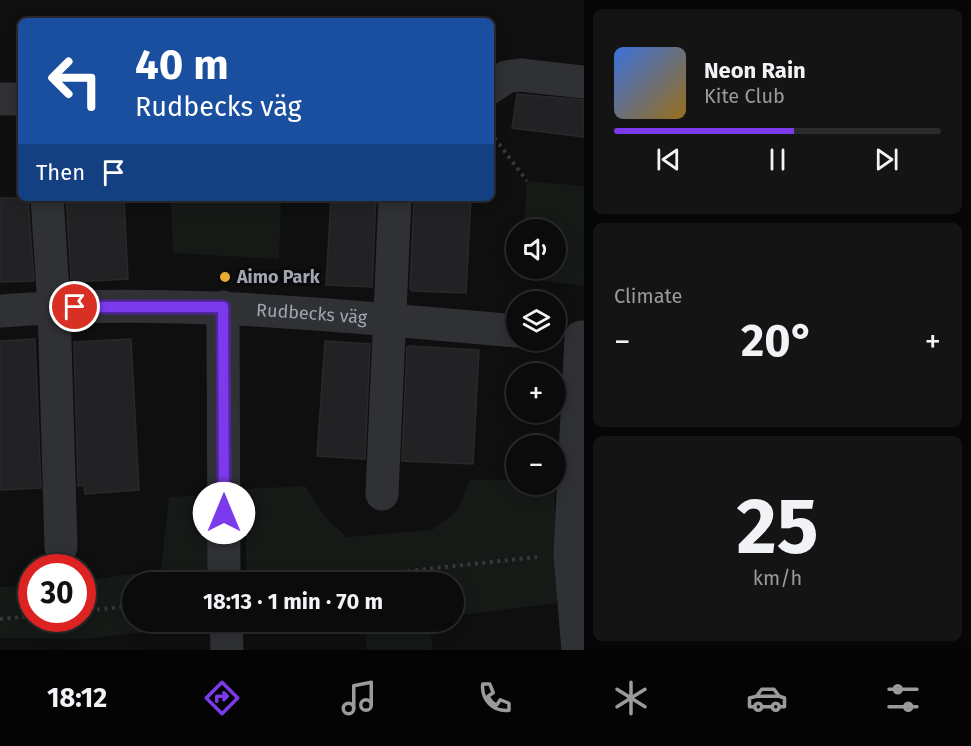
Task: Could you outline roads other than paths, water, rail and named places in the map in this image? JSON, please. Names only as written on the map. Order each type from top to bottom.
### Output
[{"type":"street","points":[[494,85],[506,76],[520,75],[584,82]]},
{"type":"street","points":[[0,99],[18,99]]},
{"type":"street","points":[[46,201],[54,307],[61,547]]},
{"type":"street","points":[[382,494],[396,201]]},
{"type":"street","name":"Rudbecks väg","points":[[0,311],[54,307],[223,307],[506,330]]},
{"type":"street","points":[[223,307],[224,572]]},
{"type":"street","points":[[573,336],[570,554],[578,650]]},
{"type":"street","points":[[226,632],[227,650]]},
{"type":"place","name":"Aimo Park","points":[[225,277]]}]
